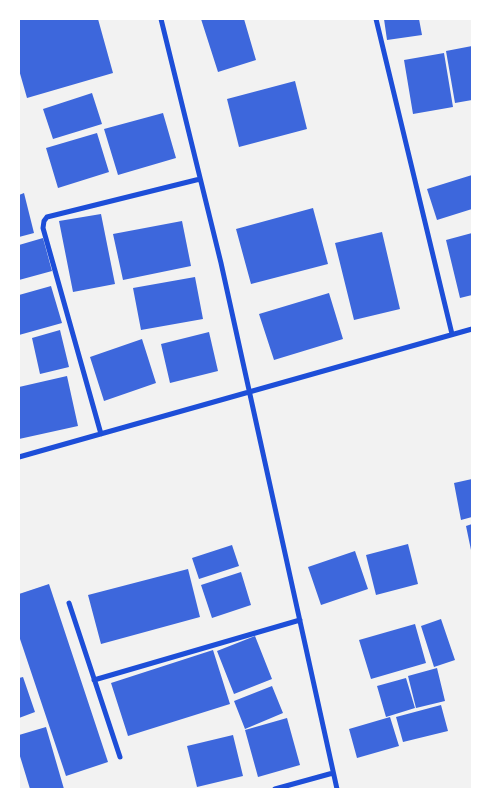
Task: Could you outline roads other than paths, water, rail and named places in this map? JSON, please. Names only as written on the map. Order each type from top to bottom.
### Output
[{"type":"street","points":[[161,19],[221,262],[337,789]]},
{"type":"street","points":[[376,19],[452,334]]},
{"type":"street","points":[[101,434],[43,228],[44,221],[47,217],[200,179]]},
{"type":"street","points":[[19,457],[472,329]]},
{"type":"street","points":[[69,603],[120,757]]},
{"type":"street","points":[[94,680],[300,620]]},
{"type":"street","points":[[275,789],[333,773]]}]
